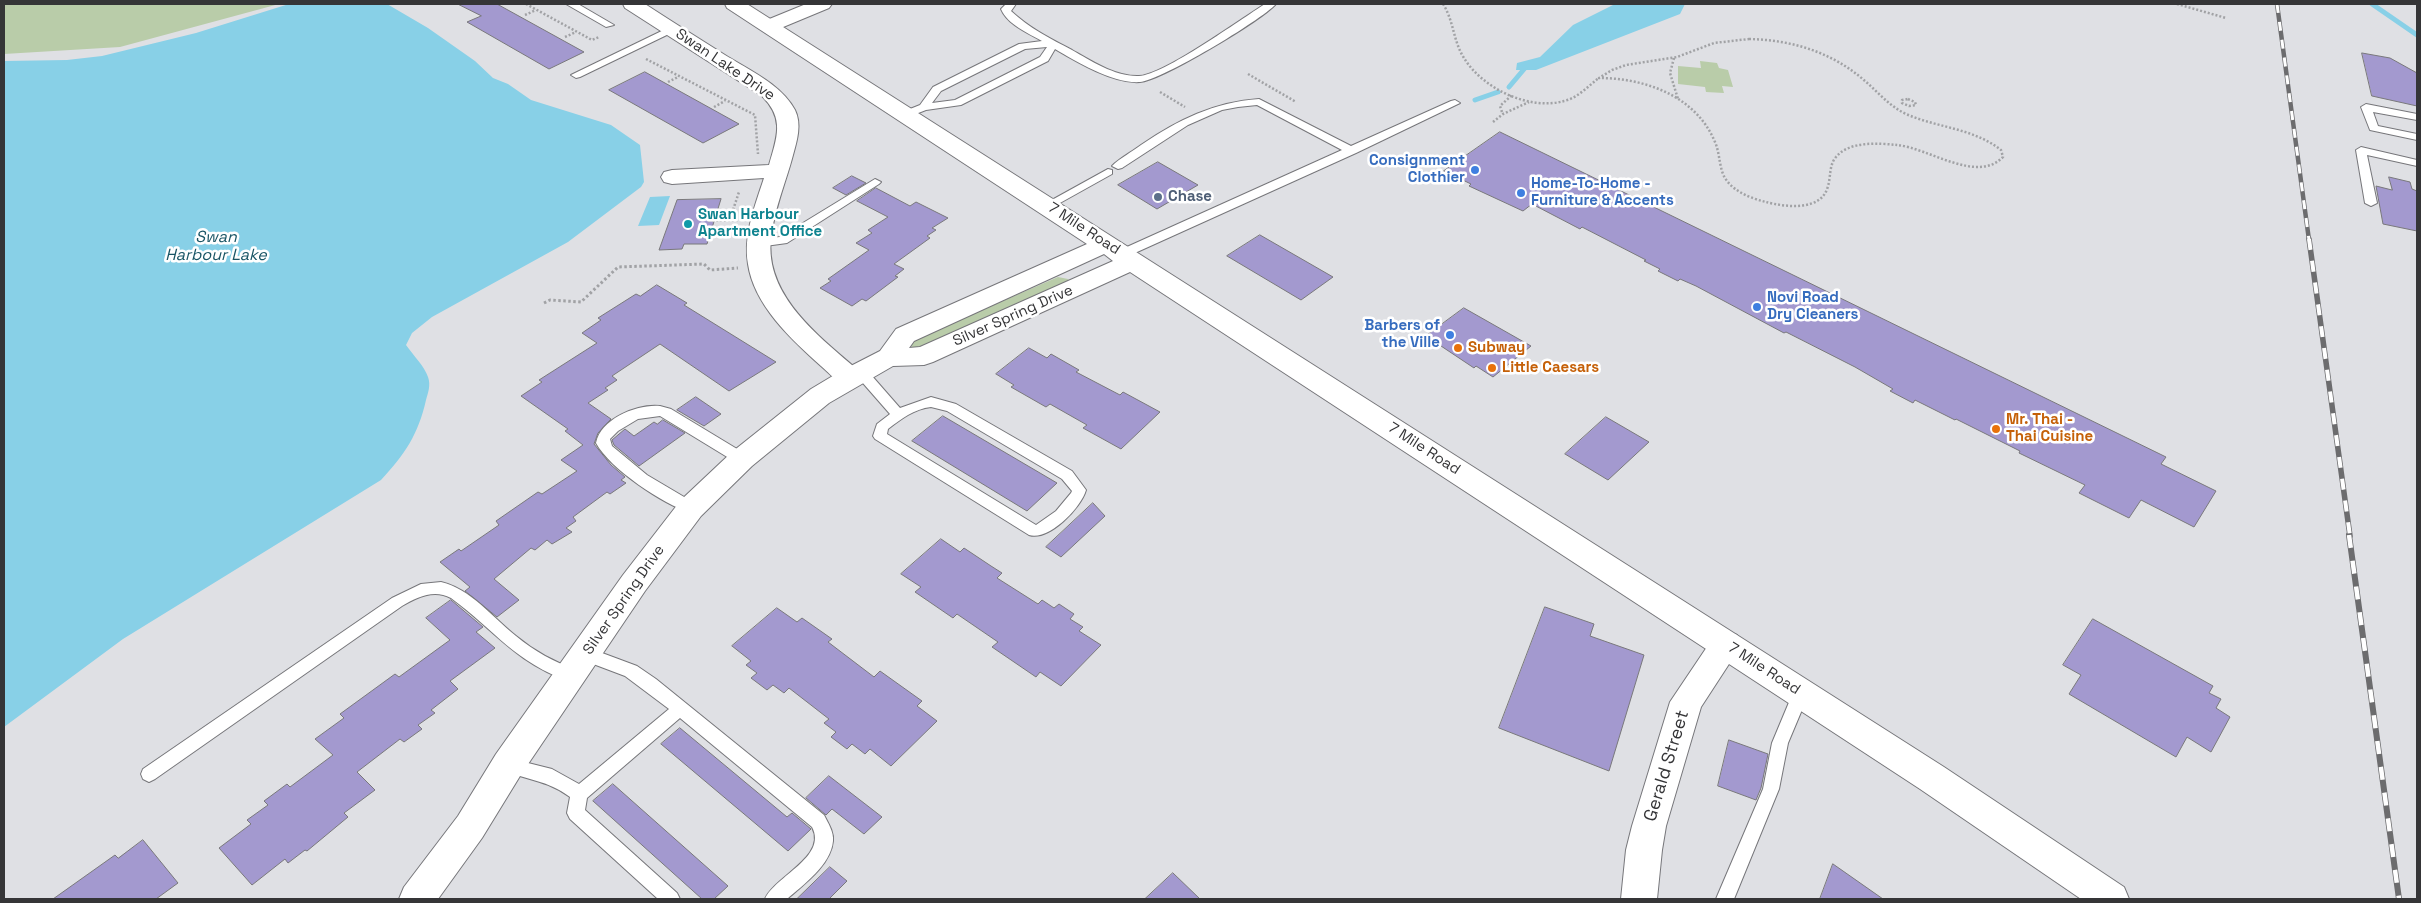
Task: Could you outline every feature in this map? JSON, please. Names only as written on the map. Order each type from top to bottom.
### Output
[{"type":"street","name":"Swan Lake Drive","points":[[632,4],[769,92],[780,103],[787,115],[789,128],[761,169],[758,243],[760,269],[769,291],[783,312],[824,354],[855,374]]},
{"type":"street","points":[[752,16],[783,4]]},
{"type":"street","points":[[752,16],[822,4]]},
{"type":"street","name":"7 Mile Road","points":[[752,16],[914,111],[1047,206],[1932,778],[2111,899]]},
{"type":"street","points":[[672,177],[761,169]]},
{"type":"street","name":"Silver Spring Drive","points":[[417,899],[470,827],[508,766],[634,583],[691,508],[742,459],[820,396],[855,374],[889,357],[924,356],[1121,253]]},
{"type":"street","name":"Gerald Street","points":[[1639,899],[1644,850],[1649,826],[1686,702],[1726,644]]},
{"type":"lane","points":[[571,4],[609,25]]},
{"type":"lane","points":[[1010,4],[1006,12],[1020,24],[1113,74],[1130,79],[1147,79],[1160,74],[1271,4]]},
{"type":"lane","points":[[576,75],[672,29]]},
{"type":"lane","points":[[914,111],[957,103],[1044,59],[1054,43]]},
{"type":"lane","points":[[914,111],[937,89],[1023,46],[1054,43]]},
{"type":"lane","points":[[1047,206],[1113,168],[1198,114],[1244,102],[1259,102],[1266,105],[1352,151]]},
{"type":"lane","points":[[1121,253],[1352,151],[1455,103]]},
{"type":"lane","points":[[2417,116],[2366,106],[2374,128],[2417,137]]},
{"type":"lane","points":[[2370,203],[2361,150],[2417,163]]},
{"type":"lane","points":[[758,243],[787,237],[875,182]]},
{"type":"lane","points":[[855,374],[898,414]]},
{"type":"lane","points":[[921,403],[941,403],[951,407],[1067,475],[1075,482],[1080,490],[1079,494],[1043,530],[1030,529],[880,436],[882,427],[898,414],[921,403]]},
{"type":"lane","points":[[691,508],[662,493],[609,454],[603,443],[604,438],[611,429],[644,411],[659,410],[666,412],[726,452],[742,459]]},
{"type":"lane","points":[[149,774],[397,602],[420,589],[438,588],[455,593],[528,656],[550,669],[578,665],[631,671],[818,822],[824,832],[825,842],[819,853],[774,899]]},
{"type":"lane","points":[[1725,899],[1771,789],[1780,743],[1801,693]]},
{"type":"lane","points":[[670,899],[576,813],[579,794],[680,709]]},
{"type":"lane","points":[[508,766],[531,770],[563,781],[579,794]]},
{"type":"path","points":[[526,4],[592,40],[607,33],[609,25]]},
{"type":"path","points":[[1443,4],[1453,23],[1464,57],[1485,78],[1512,95],[1529,102],[1540,104],[1565,101],[1576,95],[1599,78],[1611,70],[1624,66],[1674,58],[1714,44],[1741,40],[1770,40],[1794,44],[1824,54],[1858,75],[1880,97],[1896,109],[1924,122],[1986,138],[2001,150],[2003,157],[1994,166],[1984,168],[1959,165],[1908,146],[1887,144],[1853,147],[1836,156],[1831,164],[1828,188],[1819,199],[1795,206],[1779,206],[1746,196],[1728,183],[1720,170],[1716,143],[1710,132],[1701,119],[1678,100],[1648,85],[1623,78],[1599,78]]},
{"type":"path","points":[[2177,4],[2226,18]]},
{"type":"path","points":[[525,15],[536,10]]},
{"type":"path","points":[[565,37],[576,32]]},
{"type":"path","points":[[627,49],[755,115],[761,169],[731,216],[724,220]]},
{"type":"path","points":[[1674,58],[1670,74],[1678,100]]},
{"type":"path","points":[[1248,74],[1303,106]]},
{"type":"path","points":[[668,82],[679,77]]},
{"type":"path","points":[[1160,92],[1198,114]]},
{"type":"path","points":[[1502,112],[1500,106],[1512,95]]},
{"type":"path","points":[[1896,109],[1904,105],[1911,107],[1916,104],[1906,99],[1902,101],[1904,105]]},
{"type":"path","points":[[714,108],[726,101]]},
{"type":"path","points":[[1494,122],[1502,112],[1525,106],[1529,102]]},
{"type":"path","points":[[708,221],[741,220]]},
{"type":"path","points":[[544,303],[550,300],[581,302],[618,267],[704,264],[710,270],[743,267]]},
{"type":"green space","points":[[4,4],[279,4],[120,47],[4,54]]},
{"type":"green space","points":[[1700,61],[1717,63],[1719,68],[1728,70],[1733,87],[1722,86],[1724,93],[1706,92],[1705,87],[1678,84],[1678,66],[1701,68]]},
{"type":"green space","points":[[1058,277],[1068,279],[1070,282],[915,350],[911,348],[913,340]]},
{"type":"water","name":"Swan Harbour Lake","points":[[289,4],[387,4],[428,28],[475,61],[493,78],[508,84],[531,100],[611,125],[640,145],[644,182],[641,187],[568,242],[432,317],[412,333],[406,345],[426,373],[429,380],[428,392],[415,434],[404,452],[381,480],[123,639],[4,727],[4,61],[67,60],[102,56],[196,33]]},
{"type":"water","points":[[1615,4],[1685,4],[1680,14],[1536,70],[1516,70],[1517,63],[1540,57],[1573,25]]},
{"type":"water","points":[[670,196],[659,225],[638,226],[650,197]]},
{"type":"building","points":[[458,4],[497,4],[584,52],[549,69],[467,22],[481,16]]},
{"type":"building","points":[[2362,53],[2390,58],[2417,73],[2417,106],[2372,96]]},
{"type":"building","points":[[645,72],[739,124],[703,143],[609,90]]},
{"type":"building","points":[[1500,132],[2166,457],[2161,464],[2216,491],[2194,527],[2141,500],[2129,518],[2079,493],[2085,485],[2019,453],[2020,451],[1956,419],[1915,400],[1913,403],[1890,391],[1893,389],[1855,367],[1786,332],[1784,333],[1696,286],[1680,279],[1678,281],[1658,271],[1660,269],[1644,261],[1646,260],[1582,227],[1580,229],[1532,204],[1523,211],[1469,186],[1471,184],[1444,171]]},
{"type":"building","name":"Chase","points":[[1158,162],[1198,185],[1157,209],[1118,185]]},
{"type":"building","points":[[852,176],[866,183],[846,195],[833,188]]},
{"type":"building","points":[[2389,177],[2410,182],[2412,189],[2417,191],[2417,231],[2383,224],[2376,186],[2392,190]]},
{"type":"building","points":[[876,188],[910,206],[916,202],[948,218],[932,228],[936,230],[927,236],[930,238],[894,264],[904,269],[895,276],[898,277],[866,301],[862,299],[852,306],[820,288],[831,281],[828,279],[869,250],[856,243],[872,233],[868,230],[888,217],[857,201]]},
{"type":"building","name":"Swan Harbour Apartment Office","points":[[721,199],[707,244],[684,244],[682,249],[659,250],[677,200]]},
{"type":"building","points":[[1260,235],[1333,277],[1301,300],[1227,256]]},
{"type":"building","points":[[657,285],[687,303],[684,305],[776,362],[729,391],[660,344],[612,376],[617,380],[605,388],[608,390],[588,403],[611,419],[598,433],[594,444],[611,465],[625,477],[621,480],[626,483],[610,494],[607,492],[573,517],[576,521],[566,528],[572,532],[552,544],[547,540],[535,550],[531,548],[494,579],[519,600],[497,617],[465,591],[470,587],[440,562],[459,549],[461,551],[499,525],[496,521],[538,492],[542,494],[577,471],[561,460],[583,445],[565,431],[568,429],[521,396],[542,382],[539,380],[597,343],[582,333],[601,320],[598,318],[636,294],[640,296]]},
{"type":"building","points":[[1464,308],[1531,346],[1493,377],[1476,366],[1474,368],[1426,336]]},
{"type":"building","points":[[1029,348],[1047,358],[1051,354],[1079,370],[1076,372],[1120,395],[1123,392],[1160,412],[1121,449],[1083,428],[1087,425],[1050,404],[1046,407],[1011,387],[1014,385],[996,374]]},
{"type":"building","points":[[696,397],[721,414],[704,426],[677,410]]},
{"type":"building","points":[[943,416],[1057,483],[1027,511],[912,441]]},
{"type":"building","points":[[1606,417],[1649,442],[1608,480],[1565,454]]},
{"type":"building","points":[[663,420],[685,433],[639,466],[614,445],[612,440],[625,429],[634,436],[654,422],[657,424]]},
{"type":"building","points":[[1093,503],[1105,516],[1061,557],[1046,547]]},
{"type":"building","points":[[941,539],[960,552],[964,548],[1002,573],[997,578],[1038,604],[1042,600],[1054,608],[1059,604],[1074,614],[1070,619],[1083,627],[1079,631],[1101,645],[1061,686],[1040,672],[1036,677],[992,647],[998,642],[957,614],[953,618],[915,592],[921,587],[901,574]]},
{"type":"building","points":[[451,600],[483,627],[476,632],[495,648],[450,681],[458,689],[431,710],[435,713],[418,725],[422,729],[404,742],[400,739],[357,772],[375,790],[344,813],[348,817],[307,851],[305,850],[288,863],[285,859],[252,885],[219,848],[251,824],[247,820],[268,805],[264,801],[287,784],[290,787],[333,755],[315,739],[344,718],[340,714],[395,674],[399,677],[450,640],[426,618]]},
{"type":"building","points":[[1545,607],[1594,624],[1590,636],[1644,655],[1609,771],[1499,728]]},
{"type":"building","points":[[777,608],[797,622],[802,618],[832,639],[828,642],[874,677],[880,671],[922,701],[917,706],[937,721],[891,766],[870,749],[865,754],[852,744],[847,749],[831,737],[836,732],[824,723],[829,719],[789,688],[784,693],[773,685],[767,690],[751,678],[757,673],[746,665],[751,661],[732,646]]},
{"type":"building","points":[[2093,619],[2213,686],[2209,693],[2221,699],[2216,708],[2230,717],[2211,752],[2187,737],[2176,757],[2069,694],[2081,675],[2063,665]]},
{"type":"building","points":[[680,728],[787,817],[792,813],[811,829],[788,851],[661,744]]},
{"type":"building","points":[[1729,740],[1768,754],[1761,788],[1756,800],[1718,786]]},
{"type":"building","points":[[829,776],[882,817],[864,834],[832,809],[826,815],[806,798]]},
{"type":"building","points":[[613,784],[728,886],[714,899],[702,899],[593,801]]},
{"type":"building","points":[[143,840],[178,883],[156,899],[53,899],[115,855],[118,858]]},
{"type":"building","points":[[1833,864],[1883,899],[1820,899]]},
{"type":"building","points":[[830,867],[847,881],[829,899],[797,899]]},
{"type":"building","points":[[1173,873],[1200,899],[1145,899]]},
{"type":"waterway","points":[[2372,4],[2417,35]]},
{"type":"waterway","points":[[1509,87],[1525,68]]},
{"type":"waterway","points":[[1475,100],[1498,92]]},
{"type":"railway","points":[[2277,4],[2309,240]]},
{"type":"railway","points":[[2309,239],[2350,536]]},
{"type":"railway","points":[[2349,535],[2399,899]]},
{"type":"place","name":"Consignment Clothier","points":[[1475,170]]},
{"type":"place","name":"Home-To-Home - Furniture & Accents","points":[[1521,193]]},
{"type":"place","name":"Chase","points":[[1158,197]]},
{"type":"place","name":"Swan Harbour Apartment Office","points":[[688,224]]},
{"type":"place","name":"Novi Road Dry Cleaners","points":[[1757,307]]},
{"type":"place","name":"Barbers of the Ville","points":[[1450,335]]},
{"type":"place","name":"Subway","points":[[1458,348]]},
{"type":"place","name":"Little Caesars","points":[[1492,368]]},
{"type":"place","name":"Mr. Thai - Thai Cuisine","points":[[1996,429]]}]
